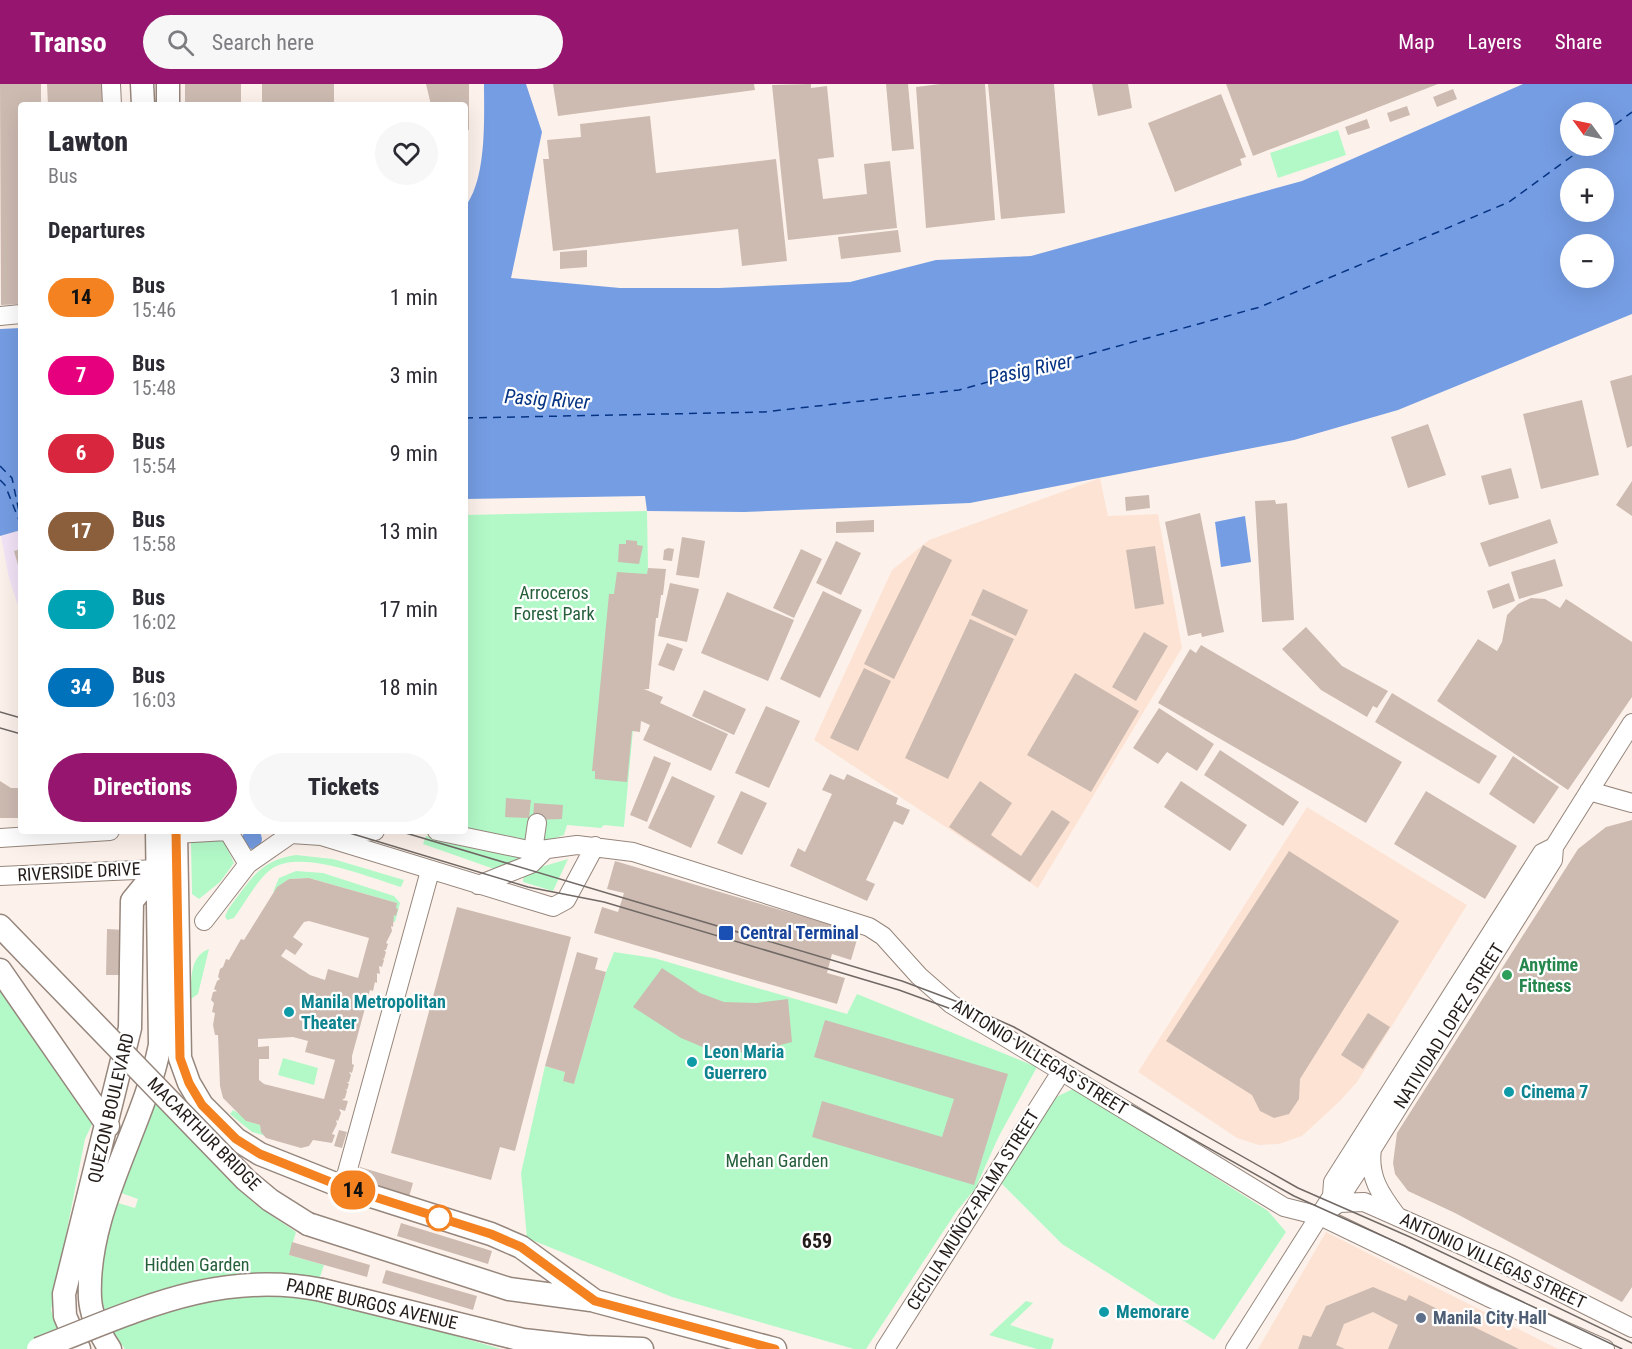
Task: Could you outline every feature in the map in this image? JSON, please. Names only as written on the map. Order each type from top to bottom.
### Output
[{"type":"main road","points":[[142,84],[143,102]]},
{"type":"main road","points":[[168,84],[168,102]]},
{"type":"main road","name":"QUEZON BOULEVARD","points":[[110,1349],[99,1332],[90,1300],[92,1259],[109,1193],[152,1077],[159,1045],[158,869],[168,834]]},
{"type":"main road","points":[[169,834],[179,1045],[183,1071],[207,1110],[243,1144],[271,1159],[343,1187],[491,1234],[521,1247],[595,1301],[776,1349]]},
{"type":"main road","name":"QUEZON BOULEVARD","points":[[79,1349],[65,1316],[64,1294],[71,1259],[108,1126],[131,1019],[132,901],[158,869]]},
{"type":"main road","name":"MACARTHUR BRIDGE","points":[[0,926],[246,1180],[270,1200],[308,1224],[509,1289],[595,1301]]},
{"type":"main road","points":[[0,970],[108,1126]]},
{"type":"main road","name":"PADRE BURGOS AVENUE","points":[[38,1349],[174,1298],[220,1287],[269,1282],[322,1290],[523,1340],[586,1347],[642,1349]]},
{"type":"street","points":[[111,84],[112,102]]},
{"type":"street","points":[[0,316],[18,314]]},
{"type":"street","name":"NATIVIDAD LOPEZ STREET","points":[[1332,1196],[1345,1190],[1372,1149],[1506,922],[1542,853],[1554,847],[1632,723]]},
{"type":"street","points":[[1589,791],[1632,803]]},
{"type":"street","points":[[537,823],[539,851]]},
{"type":"street","points":[[0,838],[63,834]]},
{"type":"street","points":[[229,834],[248,864]]},
{"type":"street","points":[[204,921],[248,864],[286,834]]},
{"type":"street","points":[[305,834],[321,836],[547,906],[559,906],[566,900],[596,846]]},
{"type":"street","points":[[321,836],[343,834]]},
{"type":"street","name":"ANTONIO VILLEGAS STREET","points":[[452,834],[539,851],[572,845],[633,852],[875,930],[919,976],[951,1004],[1284,1207],[1320,1216],[1488,1297],[1605,1349]]},
{"type":"street","name":"ANTONIO VILLEGAS STREET","points":[[478,885],[531,864],[539,851]]},
{"type":"street","name":"RIVERSIDE DRIVE","points":[[0,876],[158,869]]},
{"type":"street","points":[[343,1187],[430,871]]},
{"type":"street","name":"NATIVIDAD LOPEZ STREET","points":[[1235,1349],[1332,1196],[1333,1182],[1491,946]]},
{"type":"street","name":"CECILIA MUÑOZ-PALMA STREET","points":[[885,1349],[1061,1072]]},
{"type":"street","points":[[1372,1149],[1373,1176],[1379,1192],[1398,1217]]},
{"type":"street","name":"ANTONIO VILLEGAS STREET","points":[[1320,1216],[1339,1203],[1364,1202],[1504,1264],[1632,1328]]},
{"type":"shaded area","points":[[1100,478],[1108,516],[1158,514],[1182,648],[1038,888],[814,740],[892,570],[929,540]]},
{"type":"shaded area","points":[[18,531],[18,606],[9,578],[1,536]]},
{"type":"shaded area","points":[[1307,807],[1467,905],[1357,1082],[1302,1136],[1279,1144],[1259,1145],[1237,1138],[1138,1072]]},
{"type":"shaded area","points":[[1326,1232],[1558,1349],[1258,1349]]},
{"type":"green space","points":[[1338,130],[1346,155],[1278,178],[1270,153]]},
{"type":"green space","name":"Arroceros Forest Park","points":[[647,511],[648,568],[624,827],[604,825],[601,828],[567,825],[564,835],[540,843],[468,831],[468,515]]},
{"type":"green space","points":[[426,836],[528,859],[497,870],[423,844]]},
{"type":"green space","points":[[222,837],[234,863],[220,882],[199,899],[192,894],[191,843],[197,838]]},
{"type":"green space","points":[[296,855],[333,859],[404,880],[401,887],[316,863],[282,864],[265,875],[234,918],[227,920],[225,916],[229,908],[256,873],[273,862]]},
{"type":"green space","points":[[568,859],[553,891],[523,882],[524,872]]},
{"type":"green space","points":[[296,871],[323,873],[394,896],[400,903],[395,922],[392,921],[397,903],[309,878],[289,879],[273,892],[279,878]]},
{"type":"green space","points":[[209,949],[198,994],[191,999],[192,970],[202,952]]},
{"type":"green space","name":"Mehan Garden","points":[[614,952],[654,958],[847,1014],[857,994],[1037,1067],[999,1136],[975,1189],[956,1212],[866,1349],[854,1349],[672,1297],[527,1238],[521,1173],[545,1066],[565,1072],[563,1081],[574,1083],[606,972]]},
{"type":"green space","points":[[0,985],[95,1118],[85,1139],[51,1310],[64,1349],[0,1349]]},
{"type":"green space","points":[[283,1058],[318,1068],[314,1085],[278,1075]]},
{"type":"green space","points":[[1075,1088],[1268,1211],[1286,1232],[1214,1340],[1062,1244],[1001,1183],[1054,1098]]},
{"type":"green space","name":"Hidden Garden","points":[[149,1095],[256,1205],[296,1232],[289,1255],[324,1265],[320,1277],[323,1297],[501,1349],[125,1349],[113,1331],[106,1313],[101,1278],[107,1241],[118,1203],[135,1208],[138,1199],[121,1193]]},
{"type":"green space","points":[[233,1110],[243,1116],[246,1121],[260,1125],[261,1132],[266,1136],[252,1132],[230,1114]]},
{"type":"green space","points":[[1026,1301],[1033,1303],[1010,1325],[1054,1339],[1051,1349],[1037,1349],[989,1335]]},
{"type":"water","name":"Pasig River","points":[[484,84],[526,84],[542,132],[511,278],[620,288],[719,288],[850,282],[936,260],[1031,256],[1302,181],[1523,84],[1632,84],[1632,314],[1398,410],[1294,440],[970,503],[744,512],[647,511],[645,496],[468,499],[468,202],[477,180],[483,148]]},
{"type":"water","points":[[18,328],[18,531],[0,536],[0,329]]},
{"type":"water","points":[[1245,516],[1251,562],[1221,567],[1215,522]]},
{"type":"water","points":[[244,834],[261,835],[261,843],[256,848],[248,848],[243,843]]},
{"type":"building","points":[[0,84],[41,84],[41,102],[18,102],[18,304],[1,305]]},
{"type":"building","points":[[47,84],[103,84],[103,102],[48,102]]},
{"type":"building","points":[[185,84],[241,84],[241,102],[185,102]]},
{"type":"building","points":[[262,84],[334,84],[334,102],[262,102]]},
{"type":"building","points":[[426,84],[469,84],[469,130],[468,102],[430,102]]},
{"type":"building","points":[[553,84],[754,84],[755,90],[558,116]]},
{"type":"building","points":[[811,84],[811,88],[827,86],[834,157],[818,159],[823,199],[867,194],[864,164],[890,161],[897,228],[788,240],[772,85]]},
{"type":"building","points":[[886,84],[908,84],[914,149],[892,151]]},
{"type":"building","points":[[940,84],[985,84],[995,220],[926,228],[916,87]]},
{"type":"building","points":[[988,84],[1054,84],[1065,213],[1001,219]]},
{"type":"building","points":[[1092,84],[1128,84],[1132,108],[1098,116]]},
{"type":"building","points":[[1226,84],[1438,84],[1253,156]]},
{"type":"building","points":[[1453,89],[1457,99],[1437,107],[1433,97]]},
{"type":"building","points":[[1221,94],[1246,157],[1240,159],[1242,165],[1175,192],[1148,123]]},
{"type":"building","points":[[1407,106],[1410,115],[1390,122],[1387,113]]},
{"type":"building","points":[[650,116],[656,173],[776,159],[787,261],[742,266],[738,229],[553,251],[543,159],[549,159],[547,140],[581,137],[580,124]]},
{"type":"building","points":[[1367,119],[1370,128],[1348,135],[1345,127]]},
{"type":"building","points":[[898,230],[901,252],[841,259],[838,237]]},
{"type":"building","points":[[587,250],[587,267],[560,269],[560,252]]},
{"type":"building","points":[[1632,375],[1632,446],[1627,448],[1610,381]]},
{"type":"building","points":[[1582,400],[1599,475],[1541,489],[1523,414]]},
{"type":"building","points":[[1428,424],[1446,475],[1408,488],[1391,437]]},
{"type":"building","points":[[1511,468],[1519,498],[1489,505],[1481,476]]},
{"type":"building","points":[[1632,481],[1632,516],[1616,505]]},
{"type":"building","points":[[1149,495],[1150,508],[1126,511],[1125,497]]},
{"type":"building","points":[[1275,500],[1276,504],[1287,503],[1294,620],[1262,622],[1255,501]]},
{"type":"building","points":[[1200,513],[1224,632],[1202,637],[1201,633],[1188,636],[1165,522]]},
{"type":"building","points":[[1550,519],[1558,543],[1489,567],[1480,543]]},
{"type":"building","points":[[874,520],[874,532],[836,533],[836,522]]},
{"type":"building","points":[[682,537],[705,541],[699,578],[676,575]]},
{"type":"building","points":[[626,540],[637,541],[637,545],[643,546],[639,564],[618,562],[619,544],[626,544]]},
{"type":"building","points":[[836,541],[861,553],[841,595],[816,583]]},
{"type":"building","points":[[923,545],[952,560],[894,679],[864,664]]},
{"type":"building","points":[[1155,546],[1164,604],[1135,609],[1126,550]]},
{"type":"building","points":[[674,549],[672,561],[663,560],[664,550]]},
{"type":"building","points":[[801,549],[822,559],[794,618],[773,608]]},
{"type":"building","points":[[18,550],[18,565],[14,551]]},
{"type":"building","points":[[1555,559],[1563,586],[1519,599],[1511,572]]},
{"type":"building","points":[[648,568],[666,569],[663,595],[661,595],[658,618],[656,618],[649,689],[644,689],[663,697],[660,703],[728,734],[711,771],[643,740],[650,725],[641,721],[640,732],[632,731],[627,782],[595,779],[595,771],[592,771],[609,594],[614,594],[617,572],[647,574]]},
{"type":"building","points":[[670,583],[699,589],[687,642],[658,636]]},
{"type":"building","points":[[1509,583],[1515,601],[1493,609],[1487,591]]},
{"type":"building","points":[[983,589],[1028,610],[1016,636],[971,615]]},
{"type":"building","points":[[823,591],[862,610],[820,698],[780,679]]},
{"type":"building","points":[[727,592],[794,620],[768,681],[701,653]]},
{"type":"building","points":[[1531,598],[1545,599],[1560,608],[1566,599],[1632,642],[1632,697],[1568,790],[1437,701],[1478,639],[1497,651],[1502,642],[1507,615],[1518,604]]},
{"type":"building","points":[[970,619],[1014,639],[948,779],[905,758]]},
{"type":"building","points":[[1306,627],[1342,666],[1388,691],[1377,708],[1373,706],[1367,717],[1321,690],[1282,649]]},
{"type":"building","points":[[1144,632],[1168,646],[1136,701],[1112,687]]},
{"type":"building","points":[[667,643],[683,649],[674,671],[658,665]]},
{"type":"building","points":[[1201,645],[1402,762],[1366,823],[1158,703],[1190,649],[1196,653]]},
{"type":"building","points":[[864,668],[891,681],[858,751],[830,738]]},
{"type":"building","points":[[1075,673],[1139,711],[1091,792],[1027,755]]},
{"type":"building","points":[[704,690],[746,709],[734,735],[692,716]]},
{"type":"building","points":[[1392,693],[1497,756],[1479,784],[1375,722]]},
{"type":"building","points":[[766,706],[800,721],[769,788],[735,773]]},
{"type":"building","points":[[1159,708],[1214,744],[1197,771],[1167,752],[1158,764],[1133,748]]},
{"type":"building","points":[[1220,750],[1299,802],[1283,826],[1204,775]]},
{"type":"building","points":[[654,756],[671,763],[647,822],[630,815]]},
{"type":"building","points":[[1513,756],[1559,787],[1534,824],[1489,794]]},
{"type":"building","points":[[830,774],[844,780],[847,774],[898,798],[896,804],[910,810],[903,825],[894,821],[866,880],[875,884],[867,901],[790,866],[798,848],[805,852],[832,794],[822,790]]},
{"type":"building","points":[[672,776],[715,796],[691,848],[648,828]]},
{"type":"building","points":[[0,781],[11,788],[18,788],[18,818],[0,818]]},
{"type":"building","points":[[980,781],[1012,803],[991,835],[1021,856],[1052,810],[1070,822],[1030,882],[949,827]]},
{"type":"building","points":[[1181,781],[1247,825],[1230,851],[1164,807]]},
{"type":"building","points":[[741,791],[767,803],[742,855],[717,843]]},
{"type":"building","points":[[1426,791],[1517,846],[1485,899],[1394,844]]},
{"type":"building","points":[[506,798],[531,800],[529,818],[505,817]]},
{"type":"building","points":[[534,803],[563,805],[562,819],[533,820]]},
{"type":"building","points":[[1632,820],[1632,1287],[1622,1302],[1455,1213],[1408,1191],[1395,1174],[1393,1163],[1397,1133],[1578,849],[1606,827]]},
{"type":"building","points":[[1289,851],[1399,921],[1300,1079],[1299,1099],[1289,1114],[1274,1118],[1260,1111],[1252,1095],[1166,1041]]},
{"type":"building","name":"Central Terminal","points":[[615,861],[859,933],[851,960],[832,954],[827,973],[845,978],[837,1004],[594,933],[602,907],[618,912],[624,893],[607,889]]},
{"type":"building","name":"Manila Metropolitan Theater","points":[[309,878],[397,903],[396,908],[398,909],[396,916],[394,915],[386,950],[384,950],[386,952],[384,959],[382,958],[384,960],[382,967],[379,966],[380,974],[377,973],[377,983],[375,982],[373,991],[370,990],[352,1056],[354,1065],[352,1073],[349,1072],[351,1075],[347,1082],[349,1084],[347,1090],[345,1089],[347,1091],[345,1098],[342,1100],[348,1101],[345,1111],[339,1109],[341,1113],[338,1121],[336,1120],[332,1143],[313,1140],[309,1146],[301,1148],[266,1138],[261,1132],[260,1125],[246,1121],[223,1098],[220,1086],[218,1035],[215,1035],[213,1025],[215,1013],[212,1012],[214,1003],[211,1000],[213,992],[217,991],[214,989],[220,979],[218,977],[220,969],[226,959],[229,960],[241,939],[244,940],[277,887],[289,879]],"holes":[[[309,921],[369,938],[358,978],[328,969],[325,980],[310,975],[281,956],[286,949],[295,955],[303,944],[293,937],[304,922]],[[293,1037],[308,1041],[305,1052],[335,1060],[324,1099],[264,1084],[259,1080],[259,1059],[269,1059],[269,1046],[258,1047],[258,1039]]]},
{"type":"building","points":[[457,907],[571,937],[515,1151],[500,1147],[491,1180],[391,1153]]},
{"type":"building","points":[[107,929],[124,930],[123,975],[106,975]]},
{"type":"building","points":[[577,952],[598,958],[595,969],[606,972],[574,1084],[563,1081],[565,1072],[545,1066]]},
{"type":"building","points":[[662,968],[700,993],[724,1002],[757,1003],[788,999],[792,1042],[751,1053],[712,1051],[681,1038],[633,1007]]},
{"type":"building","points":[[1368,1013],[1390,1027],[1363,1069],[1341,1055]]},
{"type":"building","points":[[825,1020],[1008,1074],[974,1185],[812,1137],[822,1101],[942,1137],[954,1099],[814,1057]]},
{"type":"building","points":[[339,1130],[347,1132],[342,1148],[334,1146]]},
{"type":"building","points":[[360,1167],[413,1183],[409,1197],[356,1181]]},
{"type":"building","points":[[401,1223],[492,1251],[488,1264],[397,1236]]},
{"type":"building","points":[[292,1242],[370,1265],[367,1277],[289,1255]]},
{"type":"building","points":[[386,1270],[477,1296],[473,1310],[382,1283]]},
{"type":"building","name":"Manila City Hall","points":[[1373,1287],[1406,1301],[1409,1295],[1519,1349],[1388,1349],[1398,1325],[1373,1312],[1344,1324],[1336,1345],[1345,1349],[1298,1349],[1303,1335],[1311,1337],[1326,1306]]},
{"type":"ferry route","points":[[1614,126],[1632,112]]},
{"type":"ferry route","points":[[468,418],[764,412],[959,390],[1260,307],[1509,202],[1572,156]]},
{"type":"ferry route","points":[[0,466],[12,478],[18,507]]},
{"type":"ferry route","points":[[0,480],[5,485],[18,518]]},
{"type":"tram line","points":[[0,712],[18,717]]},
{"type":"tram line","points":[[0,728],[18,733]]},
{"type":"tram line","points":[[353,834],[528,887],[604,902],[899,990],[954,1010],[1009,1036],[1294,1196],[1622,1349]]},
{"type":"tram line","points":[[409,834],[902,981],[958,1002],[1014,1027],[1298,1188],[1410,1237],[1632,1343]]},
{"type":"bus line","name":"14","points":[[175,834],[180,1058],[183,1071],[202,1105],[236,1139],[271,1159],[343,1187],[491,1234],[521,1247],[595,1301],[775,1349]]},
{"type":"place","name":"Central Terminal","points":[[726,933]]},
{"type":"place","name":"Anytime Fitness","points":[[1507,975]]},
{"type":"place","name":"Manila Metropolitan Theater","points":[[289,1012]]},
{"type":"place","name":"Leon Maria Guerrero","points":[[692,1062]]},
{"type":"place","name":"Cinema 7","points":[[1509,1092]]},
{"type":"place","name":"Memorare","points":[[1104,1312]]},
{"type":"place","name":"Manila City Hall","points":[[1421,1318]]},
{"type":"district","name":"659","points":[[817,1241]]}]
